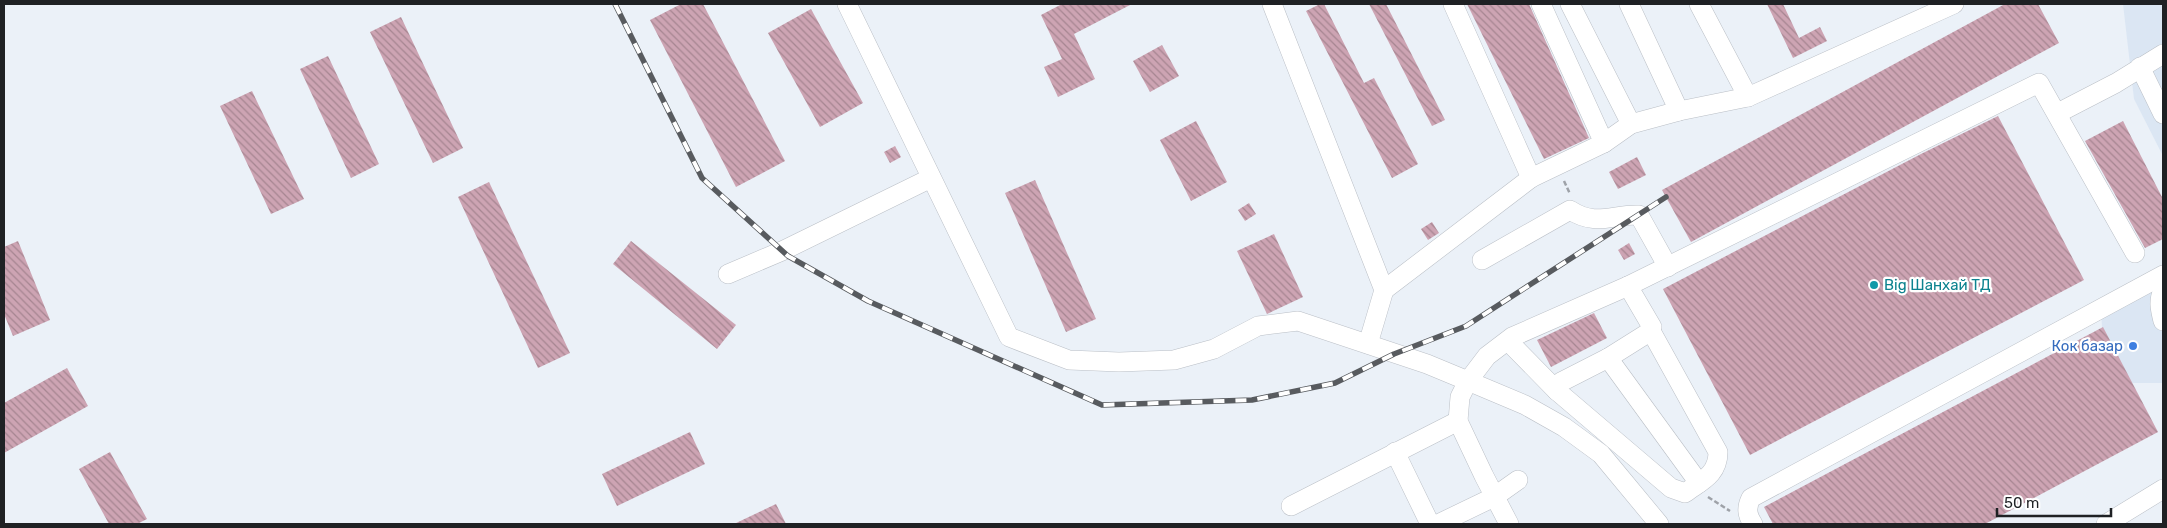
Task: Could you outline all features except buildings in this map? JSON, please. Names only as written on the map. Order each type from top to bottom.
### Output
[{"type":"lane","points":[[848,4],[1009,337],[1069,360],[1119,362],[1174,360],[1214,349],[1258,326],[1298,321],[1368,344],[1468,381],[1525,405],[1564,427],[1601,454],[1659,524]]},
{"type":"lane","points":[[1272,4],[1384,290]]},
{"type":"lane","points":[[1453,4],[1531,178]]},
{"type":"lane","points":[[1542,4],[1604,143]]},
{"type":"lane","points":[[1570,4],[1631,124]]},
{"type":"lane","points":[[1629,4],[1680,111]]},
{"type":"lane","points":[[1699,4],[1748,97]]},
{"type":"lane","points":[[1368,344],[1384,290],[1531,178],[1604,143],[1631,124],[1680,111],[1748,97],[1954,4]]},
{"type":"lane","points":[[2058,113],[2116,83],[2163,54]]},
{"type":"lane","points":[[2140,67],[2163,114]]},
{"type":"lane","points":[[1509,524],[1458,421],[1460,397],[1468,381],[1487,356],[1508,340],[1668,267],[2039,83],[2058,113],[2135,254]]},
{"type":"lane","points":[[728,274],[782,251],[931,178]]},
{"type":"lane","points":[[1482,260],[1570,210],[1582,218],[1601,220],[1623,214],[1640,214],[1668,267]]},
{"type":"lane","points":[[1750,520],[1747,506],[1751,498],[2163,275]]},
{"type":"lane","points":[[1508,340],[1558,391],[1671,488],[1685,493],[1713,473],[1718,460],[1718,452],[1651,331],[1652,327],[1628,286]]},
{"type":"lane","points":[[2163,290],[2160,298],[2160,308],[2163,321]]},
{"type":"lane","points":[[1558,391],[1558,386],[1561,382],[1608,358],[1651,331]]},
{"type":"lane","points":[[1608,358],[1699,483]]},
{"type":"lane","points":[[1291,506],[1458,421]]},
{"type":"lane","points":[[1395,452],[1430,524]]},
{"type":"lane","points":[[1438,524],[1494,497],[1518,480]]},
{"type":"lane","points":[[2106,524],[2163,489]]},
{"type":"path","points":[[1556,166],[1572,198],[1570,210]]},
{"type":"path","points":[[1699,483],[1709,500],[1750,520]]},
{"type":"shaded area","points":[[2123,4],[2163,4],[2163,156],[2134,99]]},
{"type":"shaded area","name":"Кок базар","points":[[2163,266],[2163,383],[2105,383],[2101,309]]},
{"type":"railway","points":[[615,4],[702,178],[788,256],[868,301],[1102,405],[1252,400],[1335,383],[1394,354],[1466,326],[1666,197]]},
{"type":"place","name":"Big Шанхай ТД","points":[[1874,285]]},
{"type":"place","name":"Кок базар","points":[[2133,346]]}]
